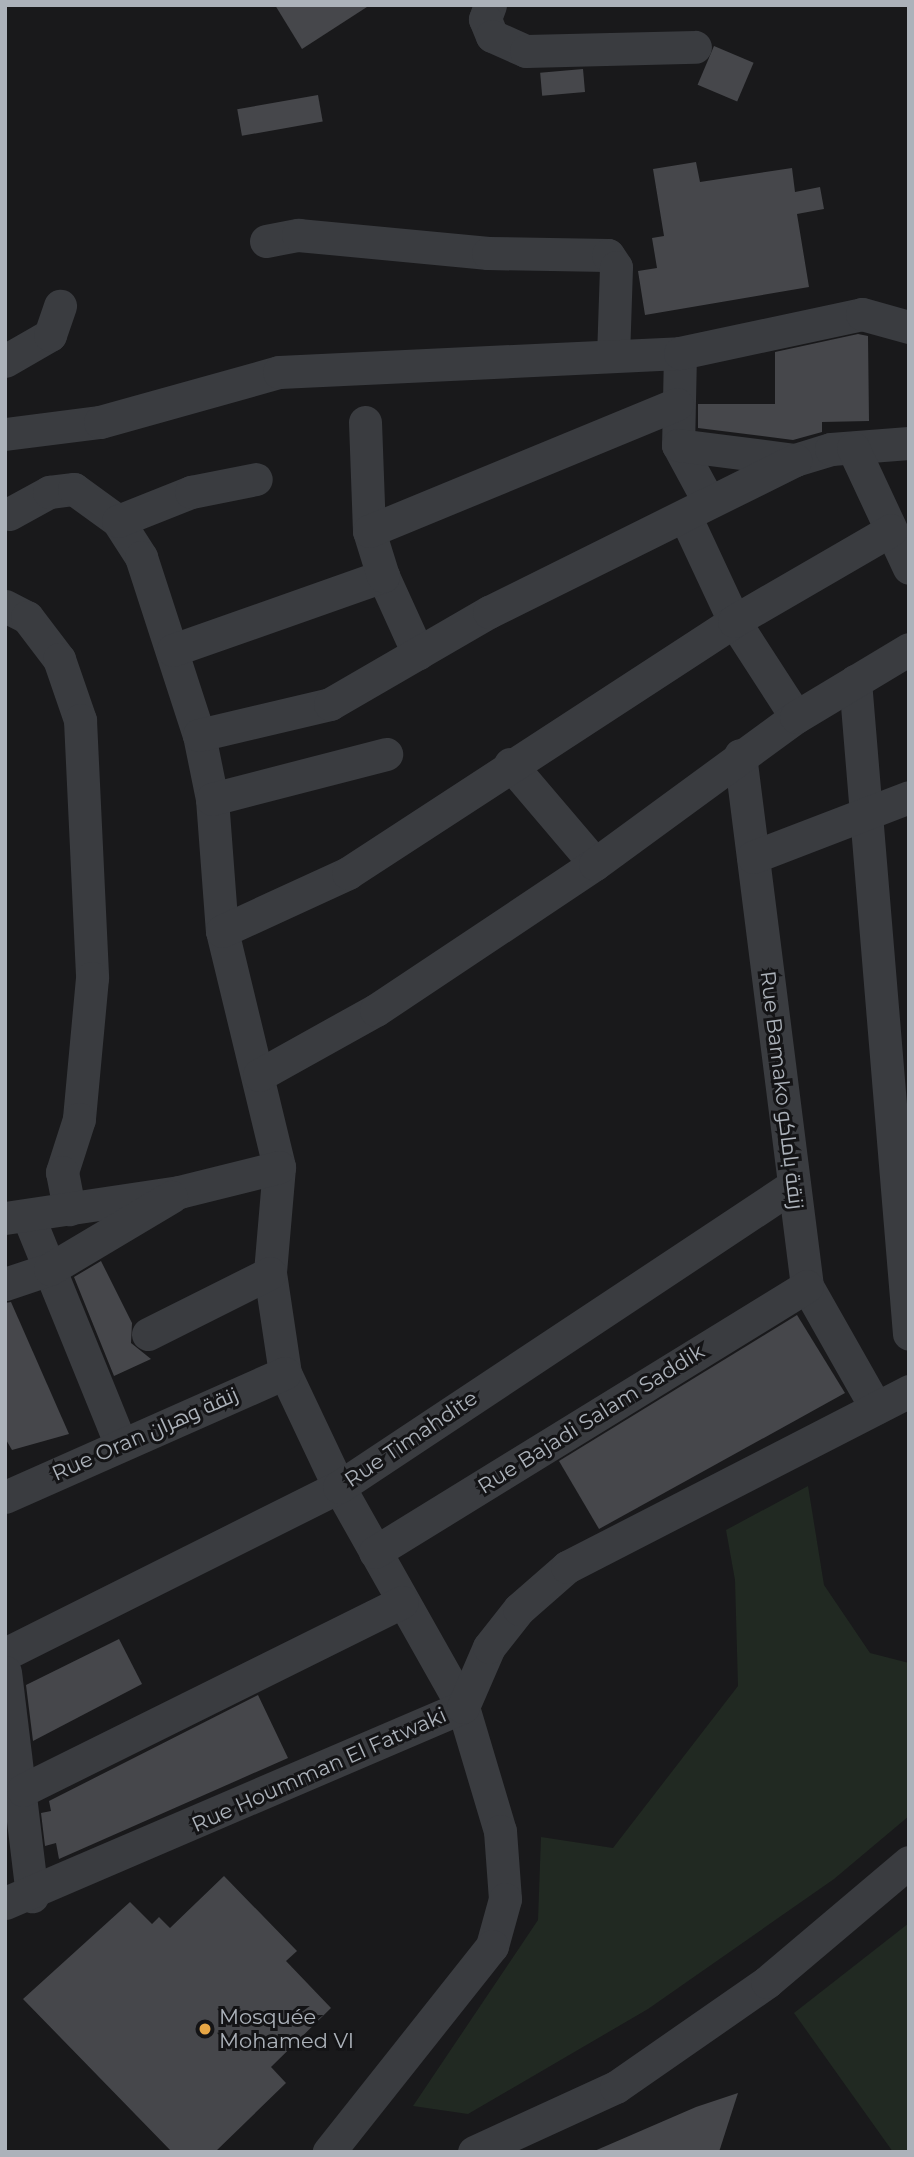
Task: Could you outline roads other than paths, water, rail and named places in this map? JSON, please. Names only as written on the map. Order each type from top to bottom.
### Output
[{"type":"street","points":[[490,5],[485,19],[492,36],[526,51],[695,47]]},
{"type":"street","points":[[266,241],[298,235],[488,253],[608,255],[616,267],[613,356]]},
{"type":"street","points":[[5,361],[50,335],[60,306]]},
{"type":"street","points":[[5,434],[100,422],[279,372],[680,353],[862,314],[909,327]]},
{"type":"street","points":[[680,353],[678,445],[697,509],[734,621],[796,717]]},
{"type":"street","points":[[369,531],[677,404]]},
{"type":"street","points":[[365,422],[369,531],[383,576],[418,653]]},
{"type":"street","points":[[199,735],[330,704],[418,653],[795,460],[853,448],[909,443]]},
{"type":"street","points":[[678,445],[795,460]]},
{"type":"street","points":[[853,448],[909,568]]},
{"type":"street","points":[[117,522],[191,492],[256,479]]},
{"type":"street","points":[[9,514],[49,492],[74,489],[117,522],[141,556],[199,735],[212,799],[222,931],[259,1075],[279,1167],[270,1273],[285,1373],[339,1487],[463,1707],[500,1831],[505,1899],[492,1946],[329,2152]]},
{"type":"street","points":[[222,931],[348,873],[510,764],[734,621],[891,530]]},
{"type":"street","points":[[173,650],[383,576]]},
{"type":"street","points":[[5,606],[27,617],[60,659],[80,720],[92,978],[79,1119],[62,1172],[69,1209]]},
{"type":"street","points":[[259,1075],[376,1010],[595,864],[740,755],[796,717],[909,649]]},
{"type":"street","points":[[855,681],[909,1334]]},
{"type":"street","points":[[212,799],[386,754]]},
{"type":"street","name":"Rue Bamako زنقة باماكو","points":[[740,755],[807,1286],[876,1408]]},
{"type":"street","points":[[510,764],[595,864]]},
{"type":"street","points":[[753,858],[909,797]]},
{"type":"street","points":[[120,1443],[50,1269],[17,1217],[179,1192],[279,1167]]},
{"type":"street","name":"Rue Timahdite","points":[[5,1654],[339,1487],[794,1185]]},
{"type":"street","points":[[5,1284],[50,1269],[179,1192]]},
{"type":"street","points":[[148,1334],[270,1273]]},
{"type":"street","name":"Rue Bajadi Salam Saddik","points":[[376,1552],[807,1286]]},
{"type":"street","name":"Rue Oran زنقة وهران","points":[[5,1497],[120,1443],[285,1373]]},
{"type":"street","name":"Rue Houmman El Fatwaki","points":[[18,1900],[463,1707],[489,1647],[519,1609],[567,1567],[909,1391]]},
{"type":"street","points":[[23,1790],[402,1602]]},
{"type":"street","points":[[5,1672],[23,1790],[18,1900]]},
{"type":"street","points":[[474,2152],[616,2087],[766,1982],[909,1862]]},
{"type":"place","name":"Mosquée Mohamed VI","points":[[205,2029]]}]
